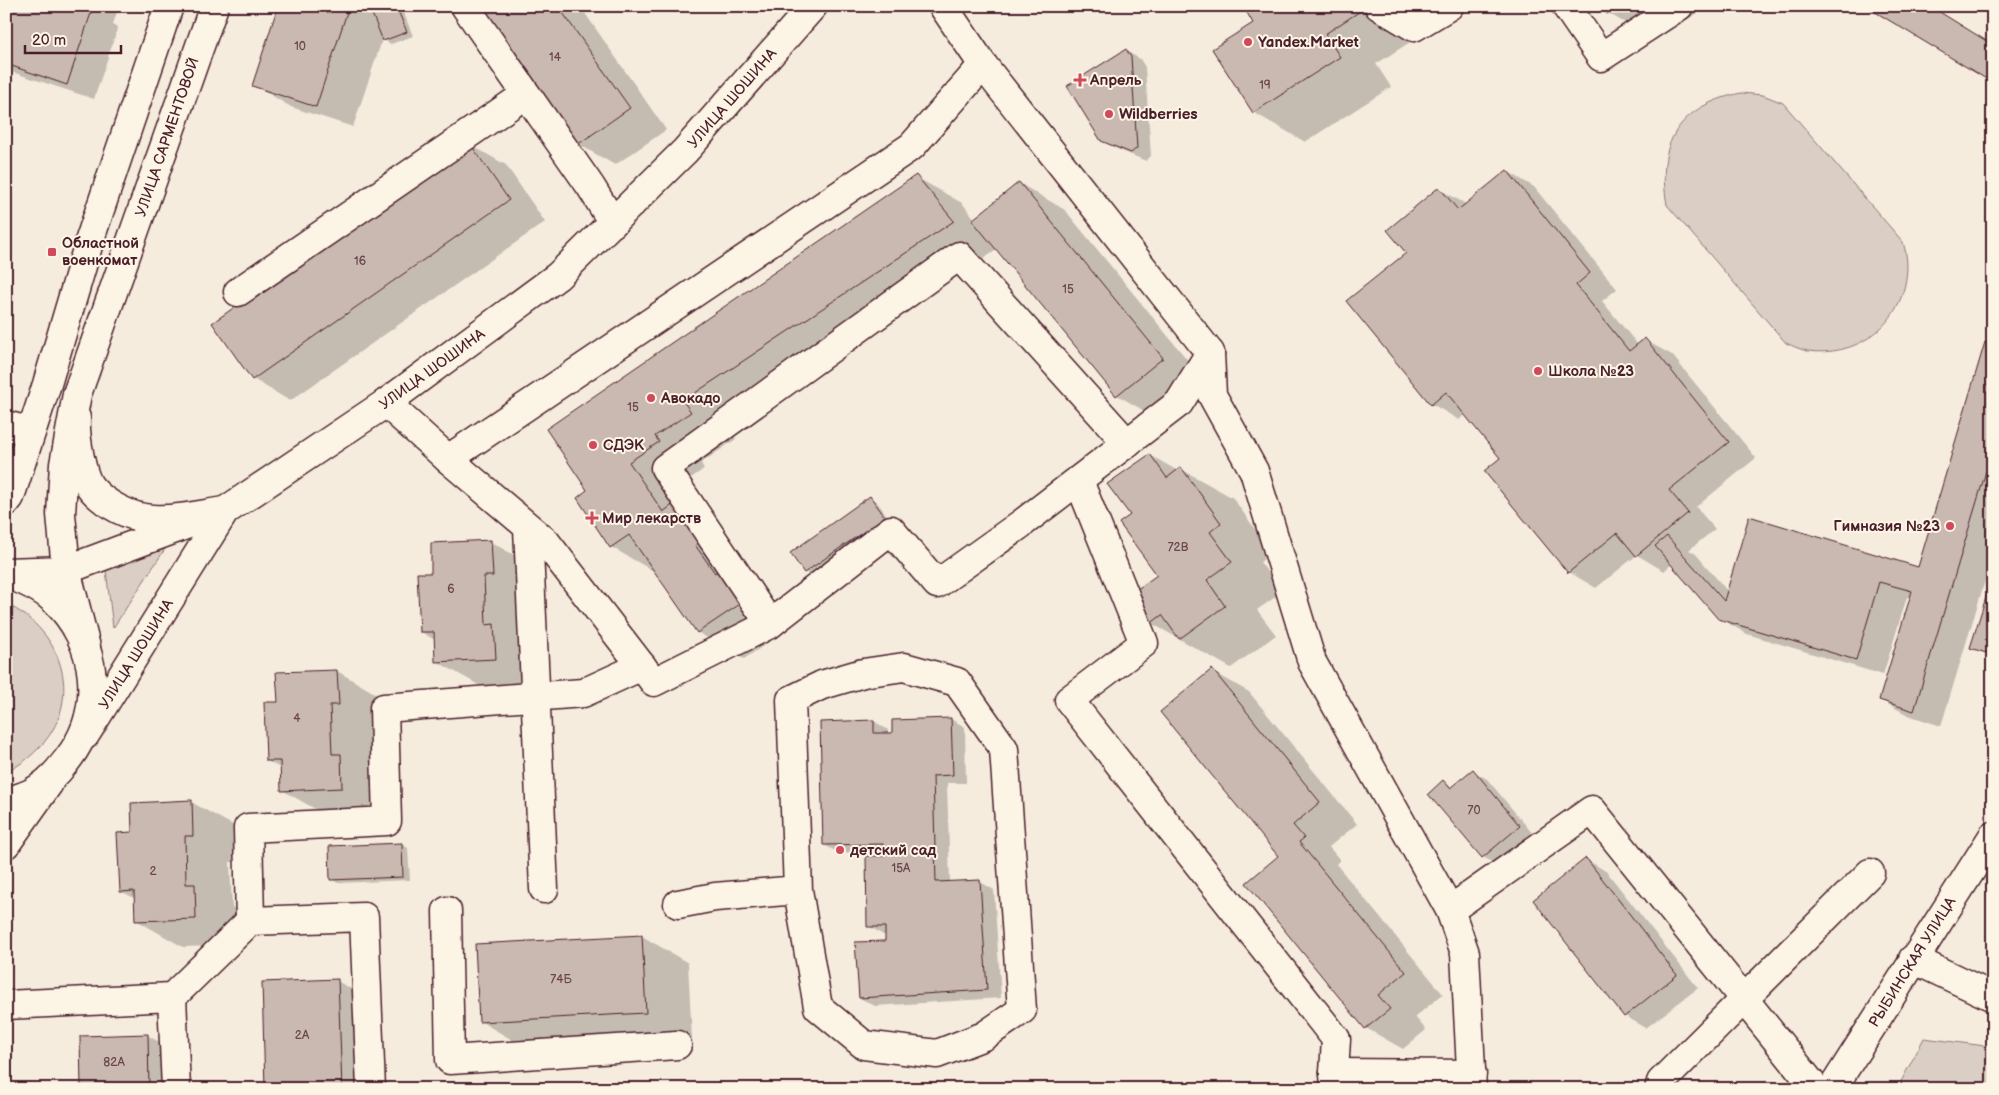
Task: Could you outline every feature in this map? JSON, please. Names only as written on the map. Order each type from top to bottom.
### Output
[{"type":"main road","points":[[6,502],[10,497],[18,429],[90,239],[169,6]]},
{"type":"main road","name":"УЛИЦА САРМЕНТОВОЙ","points":[[86,647],[66,570],[61,514],[64,464],[77,394],[214,6]]},
{"type":"main road","points":[[465,6],[591,187],[612,223]]},
{"type":"main road","points":[[943,6],[983,65],[1210,353],[1212,394],[1254,471],[1312,662],[1450,910],[1465,953],[1472,1081],[1335,1081],[1336,1039],[1069,700],[1144,643],[1079,481]]},
{"type":"main road","points":[[1379,6],[1414,27],[1449,6]]},
{"type":"main road","points":[[1566,6],[1601,57],[1679,6]]},
{"type":"main road","name":"УЛИЦА ШОШИНА","points":[[79,746],[225,511],[386,402],[558,276],[685,152],[810,8]]},
{"type":"main road","points":[[448,460],[912,146],[983,65]]},
{"type":"main road","points":[[238,292],[526,95]]},
{"type":"main road","points":[[770,624],[665,468],[959,256],[1127,443]]},
{"type":"main road","points":[[386,402],[448,460],[546,542],[654,682],[770,624],[891,530],[937,584],[1079,481],[1179,403],[1210,353]]},
{"type":"main road","points":[[77,394],[75,432],[80,458],[91,488],[118,510],[152,519],[225,511]]},
{"type":"main road","points":[[6,573],[66,570],[225,511]]},
{"type":"main road","points":[[528,528],[544,889]]},
{"type":"main road","points":[[6,573],[28,582],[52,598],[72,620],[86,647],[92,672],[93,697],[88,722],[79,746],[56,774],[6,844]]},
{"type":"main road","points":[[250,921],[248,828],[387,821],[384,708],[583,694],[642,666]]},
{"type":"main road","points":[[904,668],[957,682],[1004,749],[1022,1010],[984,1036],[937,1054],[864,1045],[818,1007],[798,890],[791,700],[822,685],[863,673],[904,668]]},
{"type":"main road","points":[[6,802],[32,792],[56,774]]},
{"type":"main road","points":[[1450,910],[1592,810],[1816,1089]]},
{"type":"main road","name":"РЫБИНСКАЯ УЛИЦА","points":[[1832,1089],[1993,836]]},
{"type":"main road","points":[[1659,1089],[1661,1082],[1870,873]]},
{"type":"main road","points":[[678,904],[715,897],[798,890]]},
{"type":"main road","points":[[446,910],[450,1060],[677,1045]]},
{"type":"main road","points":[[6,1005],[172,997],[250,921],[364,917],[371,1089]]},
{"type":"main road","points":[[1913,959],[1993,997]]},
{"type":"main road","points":[[172,997],[176,1089]]},
{"type":"shaded area","points":[[1741,93],[1763,95],[1783,103],[1903,242],[1907,265],[1905,284],[1899,302],[1890,318],[1878,331],[1863,341],[1846,348],[1828,352],[1808,351],[1786,343],[1667,205],[1664,183],[1665,163],[1669,146],[1676,131],[1687,118],[1701,107],[1719,99]]},
{"type":"shaded area","points":[[165,549],[113,628],[106,570]]},
{"type":"shaded area","points":[[6,604],[26,616],[42,631],[54,649],[61,669],[64,690],[61,710],[52,730],[31,756],[19,765],[6,771]]},
{"type":"shaded area","points":[[1924,1038],[1993,1047],[1993,1089],[1897,1089]]},
{"type":"building","points":[[6,6],[87,6],[86,8],[92,10],[67,85],[6,64]]},
{"type":"building","points":[[278,6],[349,6],[316,107],[252,86]]},
{"type":"building","points":[[369,6],[396,6],[407,32],[383,41]]},
{"type":"building","points":[[480,6],[558,6],[630,108],[577,145]]},
{"type":"building","points":[[1243,6],[1368,6],[1325,34],[1340,57],[1253,113],[1212,49],[1253,23]]},
{"type":"building","points":[[1602,6],[1620,6],[1607,14]]},
{"type":"building","points":[[1930,6],[1993,45],[1993,83],[1867,7]]},
{"type":"building","name":"Wildberries","points":[[1126,49],[1131,57],[1137,148],[1131,153],[1101,141],[1067,86]]},
{"type":"building","points":[[469,142],[509,200],[252,380],[212,323]]},
{"type":"building","name":"Школа №23","points":[[1507,170],[1590,273],[1576,285],[1629,351],[1645,338],[1729,442],[1669,490],[1688,513],[1636,556],[1617,533],[1568,573],[1484,471],[1500,458],[1446,392],[1431,405],[1346,301],[1406,253],[1387,230],[1439,187],[1458,210]]},
{"type":"building","points":[[916,175],[954,221],[683,401],[691,412],[655,436],[659,442],[629,462],[663,512],[675,503],[701,541],[695,545],[715,573],[721,569],[743,602],[697,633],[629,535],[610,548],[577,498],[587,490],[546,429]]},
{"type":"building","points":[[1019,182],[1163,358],[1116,396],[972,220]]},
{"type":"building","name":"Гимназия №23","points":[[1985,342],[1993,344],[1993,448],[1914,711],[1879,700],[1912,591],[1879,582],[1856,660],[1718,619],[1655,546],[1667,536],[1724,601],[1749,516],[1918,567]]},
{"type":"building","points":[[1150,454],[1167,478],[1181,467],[1221,523],[1210,532],[1232,562],[1207,580],[1225,606],[1179,639],[1162,615],[1150,624],[1129,595],[1157,575],[1119,523],[1130,515],[1107,484]]},
{"type":"building","points":[[870,496],[885,517],[804,573],[790,553]]},
{"type":"building","points":[[491,540],[493,576],[484,576],[486,625],[494,624],[496,659],[435,662],[434,632],[420,632],[417,573],[431,573],[431,543]]},
{"type":"building","points":[[1993,575],[1993,655],[1970,648]]},
{"type":"building","points":[[1212,669],[1320,802],[1293,825],[1304,838],[1299,842],[1406,972],[1378,995],[1390,1009],[1365,1029],[1246,883],[1278,856],[1160,712]]},
{"type":"building","points":[[337,670],[339,705],[330,705],[332,754],[341,754],[342,788],[281,791],[280,761],[266,761],[264,702],[278,702],[276,672]]},
{"type":"building","points":[[951,718],[953,775],[933,776],[936,882],[980,880],[987,990],[859,998],[855,942],[885,941],[885,927],[867,927],[866,856],[884,856],[883,844],[823,845],[820,722],[874,720],[874,733],[892,733],[892,720]]},
{"type":"building","points":[[1473,769],[1520,826],[1482,858],[1428,794],[1443,780],[1450,788]]},
{"type":"building","points":[[192,800],[193,836],[185,836],[186,884],[195,884],[196,919],[135,921],[134,891],[120,892],[117,833],[132,832],[131,803]]},
{"type":"building","points":[[402,843],[403,877],[330,880],[329,846]]},
{"type":"building","points":[[1586,858],[1677,975],[1624,1017],[1533,900]]},
{"type":"building","points":[[642,935],[646,1013],[479,1022],[475,944]]},
{"type":"building","points":[[338,979],[342,1089],[265,1089],[262,982]]},
{"type":"building","points":[[148,1034],[149,1089],[81,1089],[80,1036]]},
{"type":"place","name":"Yandex.Market","points":[[1248,42]]},
{"type":"place","name":"Апрель","points":[[1080,80]]},
{"type":"place","name":"Wildberries","points":[[1109,114]]},
{"type":"place","name":"Областной военкомат","points":[[52,252]]},
{"type":"place","name":"Школа №23","points":[[1538,371]]},
{"type":"place","name":"Авокадо","points":[[651,398]]},
{"type":"place","name":"СДЭК","points":[[593,445]]},
{"type":"place","name":"Мир лекарств","points":[[592,518]]},
{"type":"place","name":"Гимназия №23","points":[[1950,526]]},
{"type":"place","name":"детский сад","points":[[840,850]]}]
